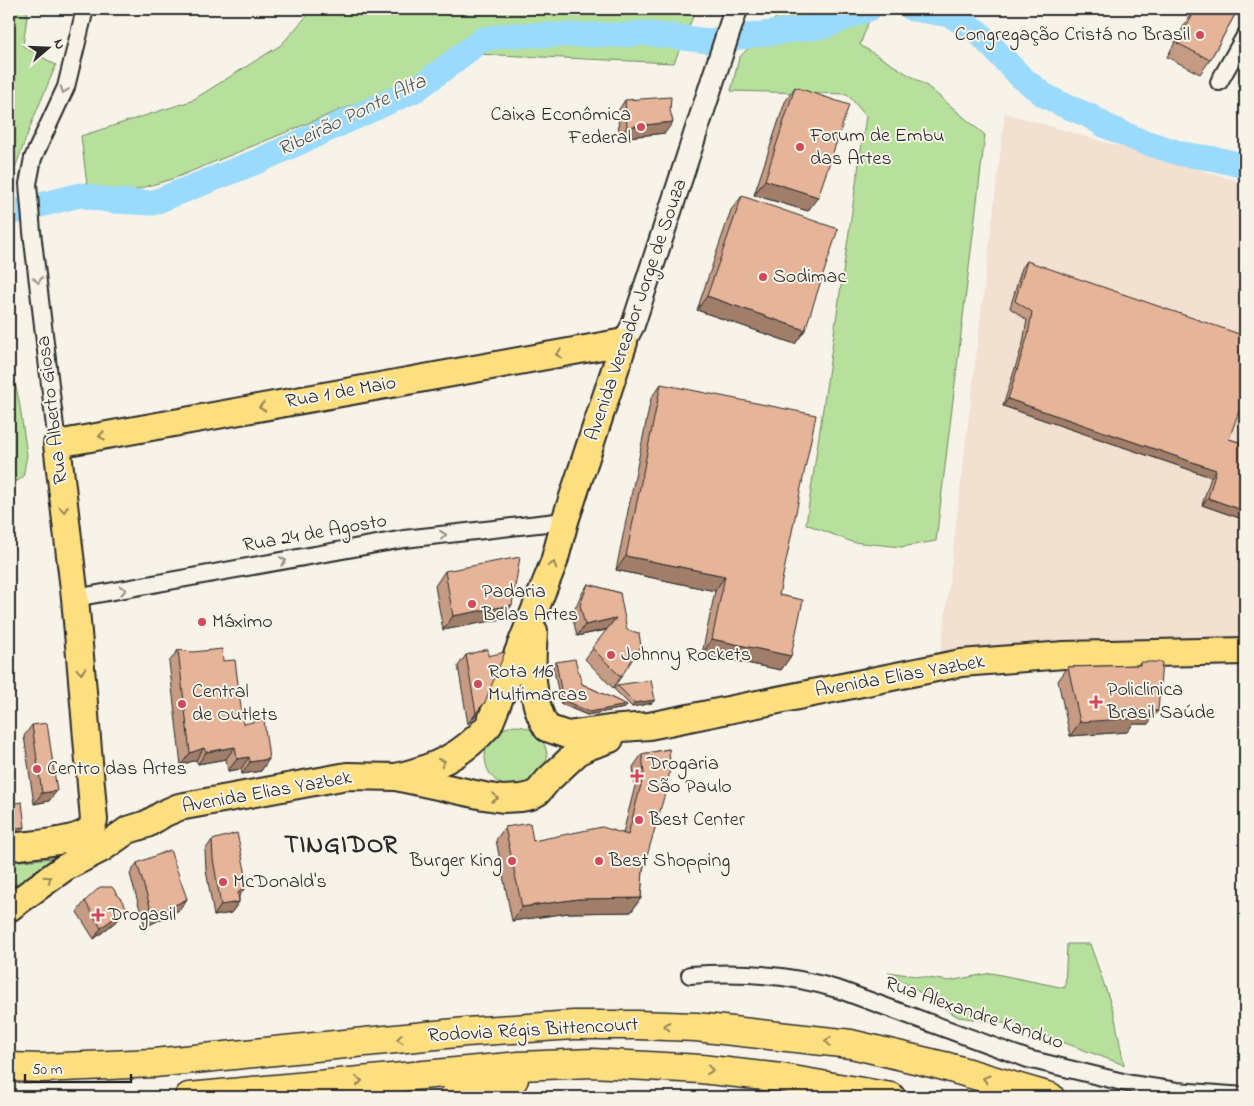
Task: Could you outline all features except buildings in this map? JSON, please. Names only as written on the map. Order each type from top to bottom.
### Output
[{"type":"highway","name":"Rodovia Régis Bittencourt","points":[[9,1067],[42,1068],[154,1063],[466,1032],[574,1025],[637,1025],[706,1028],[851,1044],[944,1066],[1050,1097]]},
{"type":"highway","name":"Rodovia Régis Bittencourt","points":[[189,1097],[519,1066],[592,1063],[692,1068],[781,1078],[891,1097]]},
{"type":"highway","points":[[454,1097],[507,1080],[592,1063]]},
{"type":"main road","name":"Avenida Vereador Jorge de Souza","points":[[396,777],[419,772],[461,752],[478,738],[489,725],[554,562],[565,521],[624,342],[633,325],[736,9]]},
{"type":"main road","name":"Rua 1 de Maio","points":[[57,444],[624,342]]},
{"type":"main road","points":[[589,348],[601,355],[610,365],[614,374]]},
{"type":"main road","name":"Rua Alberto Giosa","points":[[57,444],[75,598],[94,820]]},
{"type":"main road","name":"Avenida Vereador Jorge de Souza","points":[[536,610],[533,676],[539,711],[546,728],[552,761],[548,780]]},
{"type":"main road","name":"Avenida Elias Yazbek","points":[[546,728],[568,735],[648,726],[961,663],[1064,655],[1245,651]]},
{"type":"main road","name":"Avenida Elias Yazbek","points":[[9,908],[64,868],[101,849],[128,830],[147,824],[165,813],[180,807],[347,776],[396,777],[503,799],[531,796],[538,792],[548,780],[586,747],[648,726]]},
{"type":"main road","points":[[9,847],[45,843],[78,836],[92,828],[94,820],[108,828],[128,830]]},
{"type":"street","name":"Rua Alberto Giosa","points":[[57,444],[28,184],[33,158],[66,87],[85,9]]},
{"type":"street","points":[[1219,82],[1245,36]]},
{"type":"street","name":"Rua 24 de Agosto","points":[[75,598],[404,539],[565,521]]},
{"type":"street","name":"Rua Alexandre Kanduo","points":[[690,975],[724,972],[754,973],[813,981],[1028,1058],[1131,1084],[1177,1091],[1245,1096]]},
{"type":"shaded area","points":[[1005,113],[1245,183],[1245,636],[941,651]]},
{"type":"green space","points":[[9,9],[28,9],[23,46],[56,65],[9,184]]},
{"type":"green space","points":[[313,9],[696,9],[674,63],[476,54],[175,178],[125,193],[87,185],[81,136],[191,101],[281,45]]},
{"type":"green space","points":[[784,9],[873,9],[860,45],[927,86],[985,135],[936,541],[902,547],[852,542],[806,524],[866,116],[847,94],[731,91],[739,58]]},
{"type":"green space","points":[[9,198],[14,228],[9,243]]},
{"type":"green space","points":[[9,358],[19,400],[27,455],[23,477],[9,487]]},
{"type":"green space","points":[[516,726],[528,729],[538,735],[544,745],[547,757],[544,769],[538,779],[528,785],[516,788],[504,785],[494,779],[488,769],[485,757],[488,745],[494,735],[504,729]]},
{"type":"green space","points":[[53,858],[54,863],[9,894],[9,862]]},
{"type":"green space","points":[[1067,944],[1090,944],[1114,1013],[1124,1065],[1017,1025],[958,1017],[888,972],[949,981],[991,973],[1065,988]]},
{"type":"waterway","name":"Ribeirão Ponte Alta","points":[[9,213],[80,195],[113,201],[152,203],[256,162],[417,89],[483,39],[510,35],[626,35],[642,33],[709,41],[826,26],[869,9]]},
{"type":"waterway","name":"Ribeirão Ponte Alta","points":[[912,9],[950,15],[978,32],[1021,77],[1044,95],[1088,115],[1106,126],[1138,140],[1182,154],[1245,166]]},
{"type":"place","name":"Congregação Cristá no Brasil","points":[[1200,35]]},
{"type":"place","name":"Caixa Econômica Federal","points":[[641,127]]},
{"type":"place","name":"Forum de Embu das Artes","points":[[800,147]]},
{"type":"place","name":"Sodimac","points":[[763,277]]},
{"type":"place","name":"Padaria Belas Artes","points":[[472,604]]},
{"type":"place","name":"Máximo","points":[[202,622]]},
{"type":"place","name":"Johnny Rockets","points":[[611,655]]},
{"type":"place","name":"Rota 116 Multimarcas","points":[[478,684]]},
{"type":"place","name":"Policlinica Brasil Saúde","points":[[1096,702]]},
{"type":"place","name":"Central de Outlets","points":[[182,704]]},
{"type":"place","name":"Centro das Artes","points":[[37,769]]},
{"type":"place","name":"Drogaria São Paulo","points":[[637,776]]},
{"type":"place","name":"Best Center","points":[[639,820]]},
{"type":"place","name":"Burger King","points":[[512,861]]},
{"type":"place","name":"Best Shopping","points":[[599,861]]},
{"type":"place","name":"McDonald's","points":[[223,882]]},
{"type":"place","name":"Drogasil","points":[[98,915]]},
{"type":"district","name":"TINGIDOR","points":[[341,846]]}]
